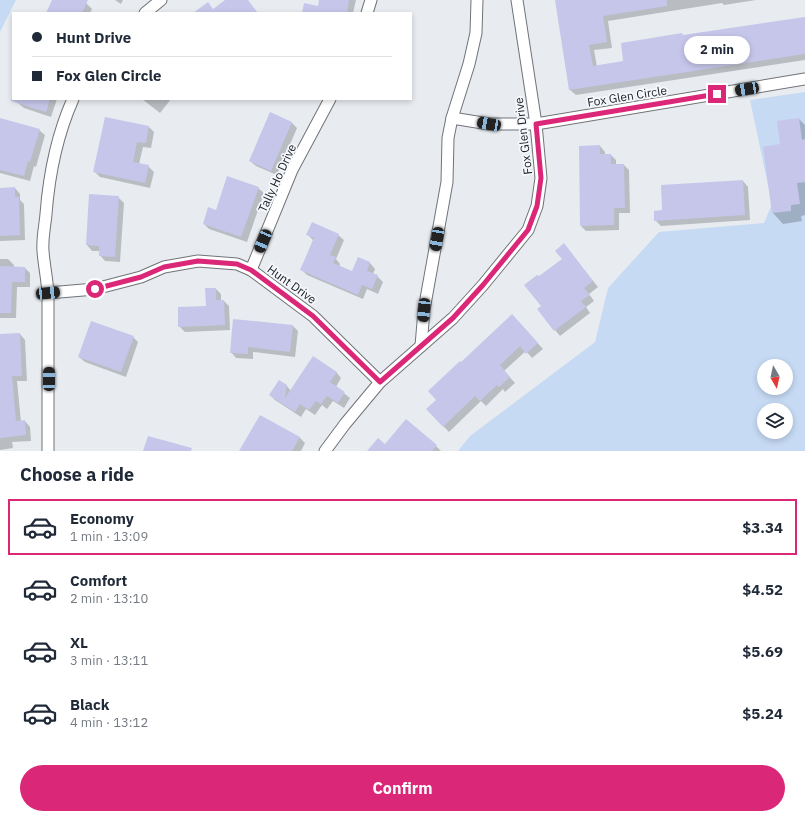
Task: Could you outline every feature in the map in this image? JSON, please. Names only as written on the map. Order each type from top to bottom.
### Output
[{"type":"street","points":[[145,12],[161,0]]},
{"type":"street","points":[[367,12],[371,0]]},
{"type":"street","points":[[421,346],[424,310],[447,182],[448,138],[452,118],[469,64],[476,33],[477,0]]},
{"type":"street","name":"Fox Glen Drive","points":[[325,451],[344,424],[380,382],[453,318],[483,285],[528,230],[537,206],[541,178],[536,124],[517,0]]},
{"type":"street","name":"Fox Glen Circle","points":[[452,118],[489,124],[536,124],[805,79]]},
{"type":"street","points":[[48,451],[48,293],[43,250],[47,199],[58,138],[73,100]]},
{"type":"street","name":"Tally Ho Drive","points":[[251,270],[292,170],[329,100]]},
{"type":"street","name":"Hunt Drive","points":[[48,293],[95,289],[141,277],[164,267],[198,261],[237,264],[251,270],[313,316],[380,382]]},
{"type":"shaded area","points":[[0,0],[16,0],[0,32]]},
{"type":"shaded area","points":[[805,92],[805,451],[458,451],[470,436],[595,342],[608,288],[659,232],[764,223],[772,204],[750,100]]},
{"type":"building","points":[[52,0],[88,0],[82,12],[46,12]]},
{"type":"building","points":[[225,0],[248,0],[257,12],[194,12],[208,2],[213,9]]},
{"type":"building","points":[[319,0],[349,0],[347,12],[302,12],[304,3],[318,6]]},
{"type":"building","points":[[555,0],[667,0],[667,6],[603,16],[607,42],[589,45],[593,66],[623,61],[621,43],[682,33],[683,35],[805,17],[805,54],[569,90]]},
{"type":"building","points":[[11,99],[50,100],[46,112],[11,101]]},
{"type":"building","points":[[270,112],[292,122],[271,171],[249,161]]},
{"type":"building","points":[[105,117],[149,126],[146,143],[137,142],[133,162],[149,165],[145,183],[93,172]]},
{"type":"building","points":[[0,118],[40,129],[24,176],[0,170]]},
{"type":"building","points":[[799,118],[802,140],[805,139],[805,182],[797,183],[800,204],[791,205],[791,211],[772,213],[763,147],[780,144],[777,121]]},
{"type":"building","points":[[600,145],[600,154],[611,154],[611,164],[624,164],[625,208],[614,208],[614,225],[580,226],[579,146]]},
{"type":"building","points":[[227,176],[259,187],[241,237],[203,224],[208,207],[216,210]]},
{"type":"building","points":[[743,180],[745,215],[654,221],[654,211],[662,210],[661,185]]},
{"type":"building","points":[[15,187],[15,197],[19,197],[20,235],[0,236],[0,188]]},
{"type":"building","points":[[89,194],[119,196],[115,257],[99,256],[99,246],[86,245]]},
{"type":"building","points":[[312,222],[339,234],[330,255],[336,257],[333,263],[352,271],[358,257],[370,262],[367,271],[378,275],[372,289],[362,285],[358,295],[300,270],[314,238],[306,235]]},
{"type":"building","points":[[564,243],[593,281],[584,288],[590,295],[581,301],[586,307],[554,331],[537,309],[541,306],[524,285],[562,259],[555,251]]},
{"type":"building","points":[[0,266],[25,267],[25,282],[12,282],[11,313],[0,313]]},
{"type":"building","points":[[205,288],[216,288],[216,300],[224,300],[225,325],[178,327],[178,307],[206,306]]},
{"type":"building","points":[[512,314],[538,343],[526,354],[520,346],[500,365],[510,377],[499,387],[497,385],[480,401],[475,396],[443,427],[426,409],[436,400],[428,391]]},
{"type":"building","points":[[233,319],[293,325],[290,352],[248,347],[248,354],[230,353]]},
{"type":"building","points":[[91,321],[134,336],[121,372],[78,357]]},
{"type":"building","points":[[20,333],[22,376],[12,376],[16,421],[25,420],[26,435],[0,438],[0,334]]},
{"type":"building","points":[[313,356],[337,372],[330,382],[345,392],[338,403],[327,396],[321,404],[316,401],[309,410],[300,404],[295,412],[269,395],[279,380],[287,385],[285,398]]},
{"type":"building","points":[[260,415],[300,437],[292,451],[239,451]]},
{"type":"building","points":[[406,419],[437,445],[432,451],[367,451],[378,438],[385,444]]},
{"type":"building","points":[[148,436],[192,448],[191,451],[143,451]]},
{"type":"route","points":[[95,289],[141,277],[164,267],[198,261],[237,264],[251,270],[313,316],[380,382],[453,318],[514,249],[528,230],[537,206],[541,178],[536,124],[717,94]]}]
